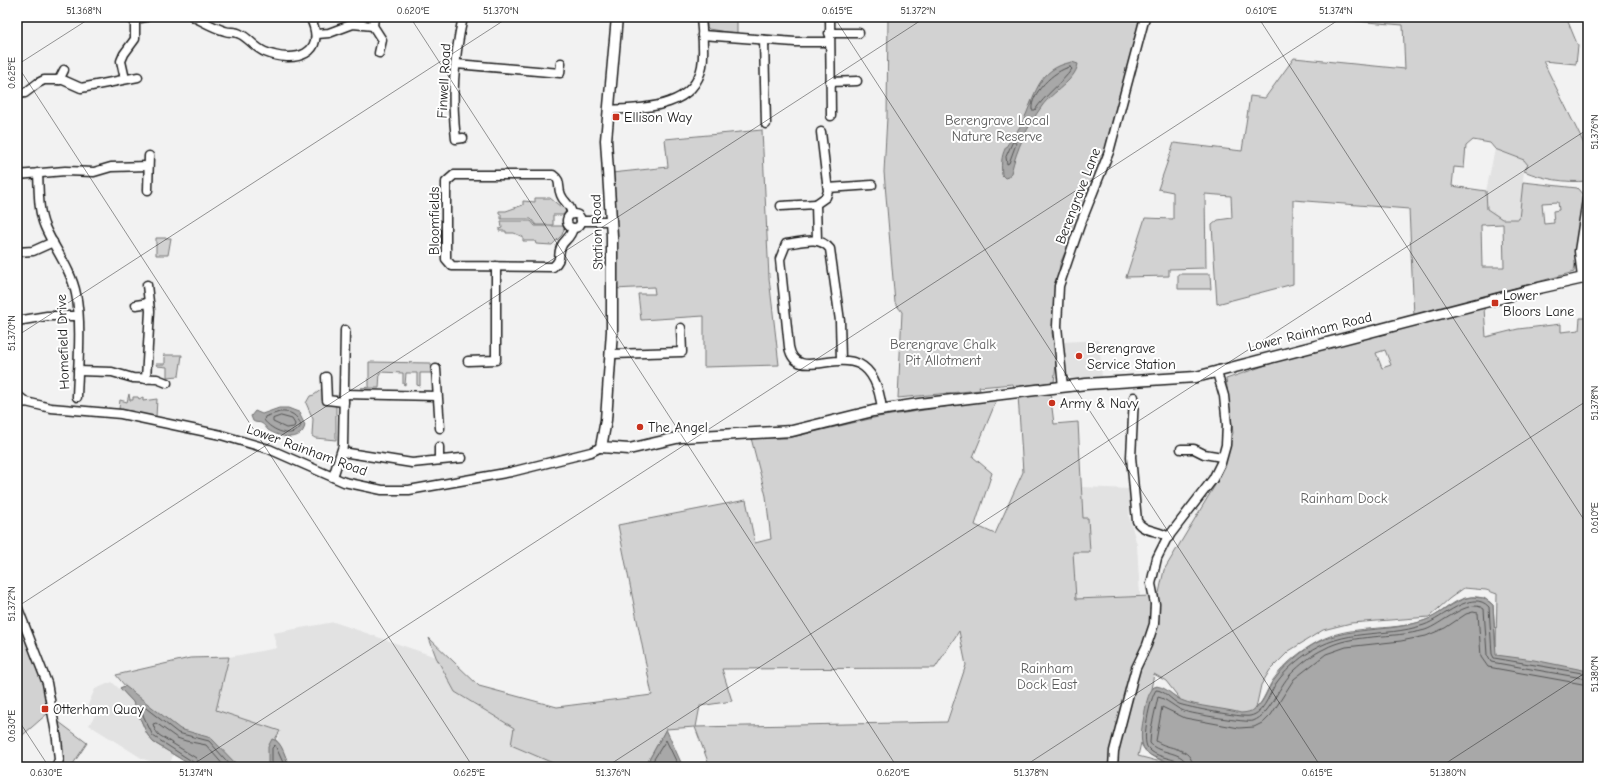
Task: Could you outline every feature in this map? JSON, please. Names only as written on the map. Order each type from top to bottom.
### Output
[{"type":"main road","name":"Station Road","points":[[601,447],[606,420],[611,354],[611,221],[606,140],[617,17]]},
{"type":"main road","name":"Lower Rainham Road","points":[[601,447],[629,449],[681,437],[792,431],[882,409],[1063,387],[1196,377],[1218,370],[1540,288],[1585,278]]},
{"type":"street","points":[[123,17],[135,19],[146,17]]},
{"type":"street","points":[[194,17],[225,31],[239,33],[265,52],[295,56],[306,53],[314,46],[316,34],[310,17]]},
{"type":"street","points":[[374,17],[373,26],[382,40],[378,53]]},
{"type":"street","name":"Finwell Road","points":[[463,17],[453,93],[456,139],[463,138]]},
{"type":"street","points":[[608,110],[665,104],[686,92],[695,82],[702,68],[701,17]]},
{"type":"street","points":[[830,17],[829,38],[831,116]]},
{"type":"street","name":"Berengrave Lane","points":[[1063,387],[1056,322],[1059,286],[1077,232],[1109,152],[1146,17]]},
{"type":"street","points":[[124,80],[121,61],[124,54],[135,39],[135,19]]},
{"type":"street","points":[[316,34],[329,32],[353,24],[373,26]]},
{"type":"street","points":[[702,35],[764,40],[829,38],[859,33]]},
{"type":"street","points":[[764,40],[766,124]]},
{"type":"street","points":[[456,64],[560,73],[561,63]]},
{"type":"street","points":[[59,80],[64,70]]},
{"type":"street","points":[[17,94],[27,91],[40,81],[59,80],[81,88],[138,77]]},
{"type":"street","points":[[830,82],[857,81]]},
{"type":"street","points":[[781,206],[816,204],[826,197],[828,188],[820,132]]},
{"type":"street","points":[[148,190],[149,156]]},
{"type":"street","points":[[17,175],[65,171],[94,172],[111,166],[148,166]]},
{"type":"street","name":"Homefield Drive","points":[[38,173],[42,217],[72,280],[76,293],[78,316],[78,397]]},
{"type":"street","name":"Bloomfields","points":[[572,214],[570,205],[561,195],[560,182],[553,175],[454,174],[449,177],[446,182],[446,259],[452,266],[553,267],[560,260],[561,247],[570,238],[573,228]]},
{"type":"street","points":[[828,188],[872,185]]},
{"type":"street","points":[[1585,278],[1579,251],[1588,193]]},
{"type":"street","points":[[816,204],[817,240]]},
{"type":"street","name":"Bloomfields","points":[[572,214],[578,215],[581,221],[579,226],[573,228],[569,227],[566,221],[572,214]]},
{"type":"street","points":[[581,221],[611,221]]},
{"type":"street","points":[[841,360],[840,321],[830,249],[825,242],[817,240],[786,244],[780,259],[790,350],[794,360],[804,364],[841,360],[859,364],[872,374],[878,387],[882,409]]},
{"type":"street","points":[[17,252],[33,251],[53,242]]},
{"type":"street","points":[[468,361],[496,360],[496,266]]},
{"type":"street","points":[[146,378],[150,303],[147,285]]},
{"type":"street","points":[[136,305],[150,303]]},
{"type":"street","points":[[17,321],[47,316],[78,316]]},
{"type":"street","points":[[611,354],[682,352],[681,328]]},
{"type":"street","points":[[333,477],[342,452],[345,330]]},
{"type":"street","points":[[436,369],[440,428]]},
{"type":"street","points":[[1113,767],[1114,751],[1136,668],[1147,645],[1154,624],[1154,600],[1151,587],[1152,575],[1159,554],[1169,537],[1213,479],[1226,445],[1227,425],[1224,396],[1218,376],[1218,370]]},
{"type":"street","points":[[78,371],[107,371],[133,378],[157,379],[168,383]]},
{"type":"street","points":[[326,377],[327,400],[344,398],[437,396]]},
{"type":"street","name":"Lower Rainham Road","points":[[17,395],[26,402],[50,408],[129,415],[221,435],[269,450],[333,477],[375,489],[409,490],[539,466],[591,452],[601,447]]},
{"type":"street","points":[[1134,397],[1131,457],[1136,519],[1143,527],[1161,532],[1169,537]]},
{"type":"street","name":"Lower Rainham Road","points":[[17,404],[26,402]]},
{"type":"street","points":[[439,447],[439,460]]},
{"type":"street","points":[[1180,449],[1194,449],[1204,454],[1222,457]]},
{"type":"street","points":[[342,452],[407,462],[462,458]]},
{"type":"street","points":[[17,606],[47,683],[57,739],[59,760],[56,767]]},
{"type":"shaded area","points":[[1495,149],[1524,160],[1529,165],[1524,171],[1519,219],[1498,218],[1487,209],[1486,191]]},
{"type":"shaded area","points":[[1098,340],[1102,378],[1073,380],[1067,374],[1062,342]]},
{"type":"shaded area","points":[[1082,487],[1131,489],[1129,516],[1137,545],[1140,596],[1076,599],[1073,552],[1090,551],[1088,518],[1083,518]]},
{"type":"shaded area","points":[[334,622],[436,657],[455,692],[514,728],[511,745],[562,767],[290,767],[277,741],[280,731],[216,710],[229,657],[277,648],[273,633]]},
{"type":"shaded area","points":[[112,682],[133,702],[149,738],[173,755],[169,767],[143,759],[89,725],[97,712],[87,707],[95,689]]},
{"type":"green space","points":[[706,17],[737,17],[737,34],[709,29],[707,27]]},
{"type":"green space","name":"Berengrave Local Nature Reserve","points":[[888,17],[1140,17],[1115,124],[1092,189],[1060,264],[1054,300],[1052,333],[1057,356],[1054,382],[1014,387],[1013,384],[979,387],[980,390],[898,398],[902,312],[895,303],[884,172],[887,117]]},
{"type":"green space","points":[[1308,17],[1566,17],[1578,46],[1576,64],[1543,61],[1588,152],[1587,181],[1562,181],[1531,174],[1524,171],[1528,165],[1524,160],[1495,149],[1490,143],[1473,140],[1466,146],[1464,168],[1454,167],[1452,186],[1486,191],[1487,209],[1502,219],[1519,219],[1523,182],[1577,188],[1584,196],[1574,272],[1414,316],[1409,209],[1293,200],[1293,284],[1217,304],[1212,225],[1218,220],[1232,218],[1231,196],[1205,194],[1206,268],[1169,269],[1169,276],[1126,277],[1145,218],[1173,219],[1173,192],[1158,189],[1174,143],[1242,151],[1250,96],[1265,98],[1294,58],[1405,69],[1403,25]],"holes":[[[1558,202],[1559,210],[1553,211],[1554,223],[1544,224],[1542,203]],[[1503,224],[1504,267],[1482,267],[1481,225]]]},
{"type":"green space","points":[[762,130],[769,278],[779,365],[704,367],[704,316],[641,320],[638,294],[655,294],[654,287],[614,289],[612,173],[668,167],[665,139]]},
{"type":"green space","points":[[535,198],[550,198],[561,207],[564,204],[566,211],[563,215],[553,215],[553,225],[536,225],[531,219],[501,219],[501,214],[499,214],[499,211],[506,211],[523,205],[523,201],[535,202]]},
{"type":"green space","points":[[501,221],[531,221],[535,226],[563,226],[564,229],[562,235],[552,245],[536,244],[535,241],[523,241],[523,237],[514,233],[499,231],[499,229],[502,228]]},
{"type":"green space","points":[[156,238],[171,238],[168,255],[156,255]]},
{"type":"green space","points":[[1178,274],[1210,274],[1211,289],[1178,289]]},
{"type":"green space","points":[[1484,308],[1486,337],[1518,329],[1561,324],[1561,332],[1579,330],[1580,318],[1588,318],[1588,767],[1184,767],[1153,757],[1144,749],[1141,743],[1138,756],[1180,767],[710,767],[695,727],[666,729],[645,767],[562,767],[511,745],[514,728],[455,692],[436,657],[429,638],[479,686],[557,707],[652,695],[618,525],[746,500],[755,543],[771,539],[766,496],[751,438],[788,438],[878,417],[997,399],[973,457],[992,473],[975,525],[995,534],[1023,472],[1018,395],[1050,392],[1054,424],[1078,422],[1083,518],[1088,518],[1090,552],[1073,552],[1076,599],[1151,596],[1159,593],[1164,570],[1217,482],[1233,433],[1226,379],[1298,354],[1451,313]],"holes":[[[1385,350],[1391,365],[1382,368],[1376,353]],[[1464,588],[1486,590],[1497,594],[1496,646],[1493,605],[1483,598],[1466,598],[1457,601],[1433,617],[1423,621],[1397,626],[1344,632],[1319,641],[1300,653],[1282,668],[1256,708],[1261,685],[1270,670],[1289,651],[1323,630],[1351,623],[1429,617]],[[959,631],[966,665],[947,722],[696,727],[700,706],[732,701],[722,669],[935,668]],[[1154,674],[1166,681],[1180,699],[1157,686],[1151,689]]]},
{"type":"green space","points":[[163,355],[182,355],[179,376],[167,377],[167,367],[157,366],[156,364],[165,364],[165,357]]},
{"type":"green space","points":[[369,362],[431,363],[431,373],[420,373],[420,386],[417,385],[417,373],[406,373],[405,385],[403,384],[403,373],[380,372],[379,388],[361,388],[369,387]]},
{"type":"green space","points":[[322,389],[324,401],[336,404],[336,440],[315,438],[312,436],[313,419],[306,403],[310,396]]},
{"type":"green space","points":[[129,394],[130,400],[133,400],[133,397],[138,397],[139,399],[143,397],[143,401],[157,399],[156,417],[119,409],[120,400],[127,402]]},
{"type":"green space","points":[[25,632],[44,684],[49,710],[47,714],[17,740],[17,634]]},
{"type":"green space","points":[[229,657],[216,710],[280,731],[275,739],[280,745],[290,767],[240,767],[233,761],[239,767],[194,767],[153,742],[147,734],[133,702],[120,688],[125,686],[116,675],[190,658]]},
{"type":"green space","points":[[59,722],[87,743],[71,767],[60,767]]},
{"type":"water","points":[[1072,62],[1078,64],[1073,76],[1042,106],[1019,146],[1011,173],[1005,178],[1002,175],[1002,158],[1006,146],[1022,123],[1039,85],[1044,77],[1051,71]]},
{"type":"water","points":[[279,408],[288,408],[301,413],[300,415],[305,425],[300,434],[290,437],[278,435],[268,430],[264,425],[254,422],[251,416],[255,411],[262,414]]},
{"type":"water","points":[[1471,597],[1484,598],[1493,605],[1496,655],[1534,660],[1588,671],[1588,767],[1184,767],[1154,757],[1143,747],[1142,730],[1146,704],[1154,687],[1161,687],[1181,700],[1187,702],[1241,713],[1249,712],[1259,706],[1271,685],[1284,668],[1301,653],[1315,644],[1330,637],[1345,633],[1391,628],[1423,621],[1435,616],[1458,601]]},
{"type":"water","points":[[125,686],[180,729],[211,738],[239,767],[194,767],[153,742],[147,734],[133,702],[120,688]]},
{"type":"water","points":[[666,729],[683,767],[645,767]]},
{"type":"water","points":[[272,739],[279,743],[290,767],[268,767],[268,747]]},
{"type":"place","name":"Ellison Way","points":[[616,117]]},
{"type":"place","name":"Lower Bloors Lane","points":[[1495,303]]},
{"type":"place","name":"Berengrave Service Station","points":[[1079,356]]},
{"type":"place","name":"Army & Navy","points":[[1052,403]]},
{"type":"place","name":"The Angel","points":[[640,427]]},
{"type":"place","name":"Otterham Quay","points":[[45,709]]},
{"type":"park label","name":"Berengrave Chalk Pit Allotment","points":[[943,352]]},
{"type":"park label","name":"Rainham Dock","points":[[1344,498]]},
{"type":"park label","name":"Rainham Dock East","points":[[1047,676]]}]
